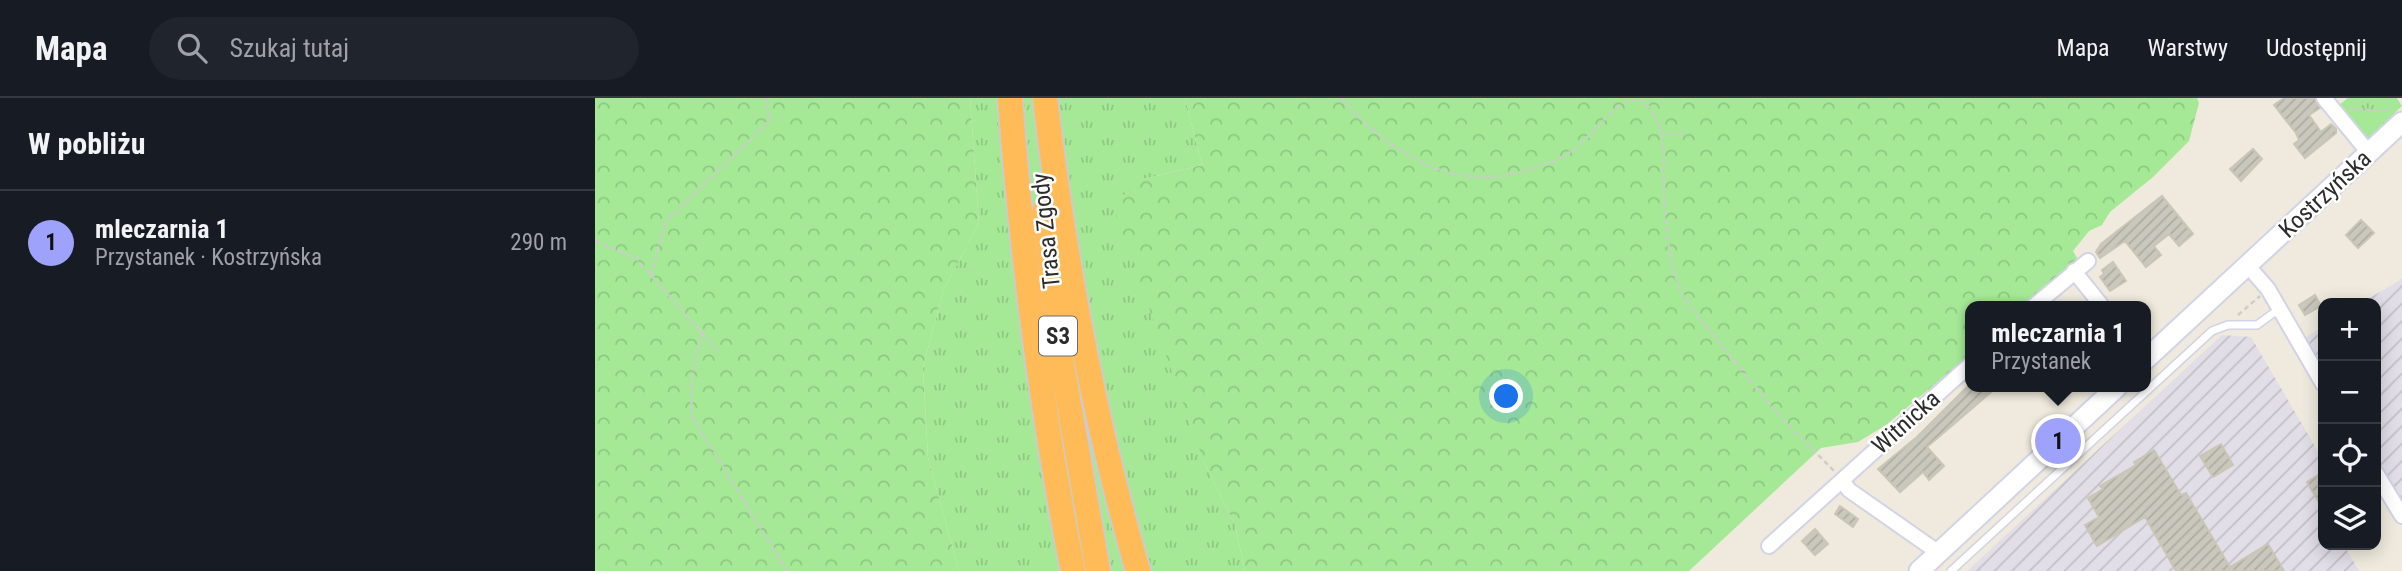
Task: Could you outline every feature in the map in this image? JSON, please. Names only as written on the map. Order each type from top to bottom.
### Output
[{"type":"highway","name":"Trasa Zgody","points":[[1010,98],[1026,273],[1049,444],[1073,571]]},
{"type":"highway","name":"Trasa Zgody","points":[[1034,98],[1062,364],[1098,571]]},
{"type":"highway","points":[[1045,98],[1056,191],[1086,363],[1138,571]]},
{"type":"highway","points":[[1049,444],[1061,571]]},
{"type":"main road","name":"Kostrzyńska","points":[[2151,355],[2369,153],[2401,117]]},
{"type":"main road","points":[[1919,571],[2112,392]]},
{"type":"street","points":[[2328,103],[2369,153]]},
{"type":"street","points":[[2040,301],[2088,261]]},
{"type":"street","points":[[2248,266],[2279,309],[2318,375]]},
{"type":"street","points":[[2074,271],[2098,301]]},
{"type":"street","name":"Witnicka","points":[[1769,546],[1965,369]]},
{"type":"street","points":[[1842,480],[1849,490],[1939,553]]},
{"type":"street","points":[[2381,481],[2402,516]]},
{"type":"lane","points":[[2151,388],[2213,331],[2228,325],[2257,325],[2279,309]]},
{"type":"lane","points":[[1951,571],[2146,392]]},
{"type":"path","points":[[651,276],[665,223],[770,120],[766,98]]},
{"type":"path","points":[[1340,98],[1361,121],[1408,155],[1445,173],[1502,178],[1565,155],[1622,103],[1644,99],[1656,115],[1661,135],[1668,237],[1677,285],[1695,313],[1775,411],[1842,480]]},
{"type":"path","points":[[2328,103],[2377,109],[2401,117]]},
{"type":"path","points":[[1661,135],[1683,133]]},
{"type":"path","points":[[595,241],[638,259],[717,350]]},
{"type":"path","points":[[2228,325],[2261,295],[2257,289]]},
{"type":"path","points":[[702,332],[692,374],[691,415],[787,571]]},
{"type":"shaded area","points":[[2402,279],[2402,505],[2381,468],[2381,298],[2370,298]]},
{"type":"shaded area","points":[[2318,330],[2318,359],[2306,337]]},
{"type":"shaded area","points":[[2222,335],[2251,337],[2318,451],[2318,550],[2347,550],[2359,571],[1967,571]]},
{"type":"green space","points":[[595,98],[970,98],[979,223],[943,291],[923,368],[928,458],[959,571],[595,571]]},
{"type":"green space","points":[[970,98],[1185,98],[1202,165],[1144,179],[1204,462],[1235,525],[1245,571],[959,571],[928,458],[923,368],[943,291],[979,223]]},
{"type":"green space","points":[[1185,98],[2197,98],[2199,103],[2189,141],[2153,177],[2110,212],[2102,225],[2089,231],[2073,251],[2080,263],[2035,301],[1965,301],[1965,359],[1886,425],[1858,442],[1821,448],[1689,571],[1245,571],[1235,525],[1204,462],[1112,204],[1144,179],[1202,165]]},
{"type":"green space","points":[[2348,98],[2397,98],[2402,106],[2367,140],[2339,105]]},
{"type":"building","points":[[2284,98],[2315,98],[2320,108],[2309,115],[2321,132],[2331,124],[2336,129],[2336,133],[2305,158],[2294,144],[2299,140],[2296,133],[2274,105]]},
{"type":"building","points":[[2253,149],[2262,159],[2241,181],[2230,169]]},
{"type":"building","points":[[2162,196],[2193,234],[2179,246],[2169,234],[2154,246],[2161,255],[2146,267],[2125,241],[2100,258],[2096,252],[2101,244]]},
{"type":"building","points":[[2361,220],[2374,233],[2358,248],[2346,235]]},
{"type":"building","points":[[2113,262],[2126,281],[2110,291],[2100,277],[2104,274],[2102,270]]},
{"type":"building","points":[[2315,295],[2318,300],[2318,308],[2305,315],[2299,305]]},
{"type":"building","points":[[1965,389],[1965,392],[1991,392],[1927,447],[1944,466],[1929,480],[1923,472],[1900,492],[1878,469],[1917,437]]},
{"type":"building","points":[[2221,444],[2233,465],[2213,477],[2200,456]]},
{"type":"building","points":[[2154,450],[2181,495],[2186,493],[2230,567],[2268,544],[2284,571],[2176,571],[2145,517],[2097,546],[2085,525],[2099,517],[2088,498],[2103,489],[2100,486],[2136,465],[2134,462]]},
{"type":"building","points":[[2318,475],[2318,501],[2307,482]]},
{"type":"building","points":[[1840,506],[1858,519],[1853,527],[1835,514]]},
{"type":"building","points":[[1815,529],[1828,544],[1815,555],[1802,541]]},
{"type":"place","name":"mleczarnia 1","points":[[2058,441]]}]
